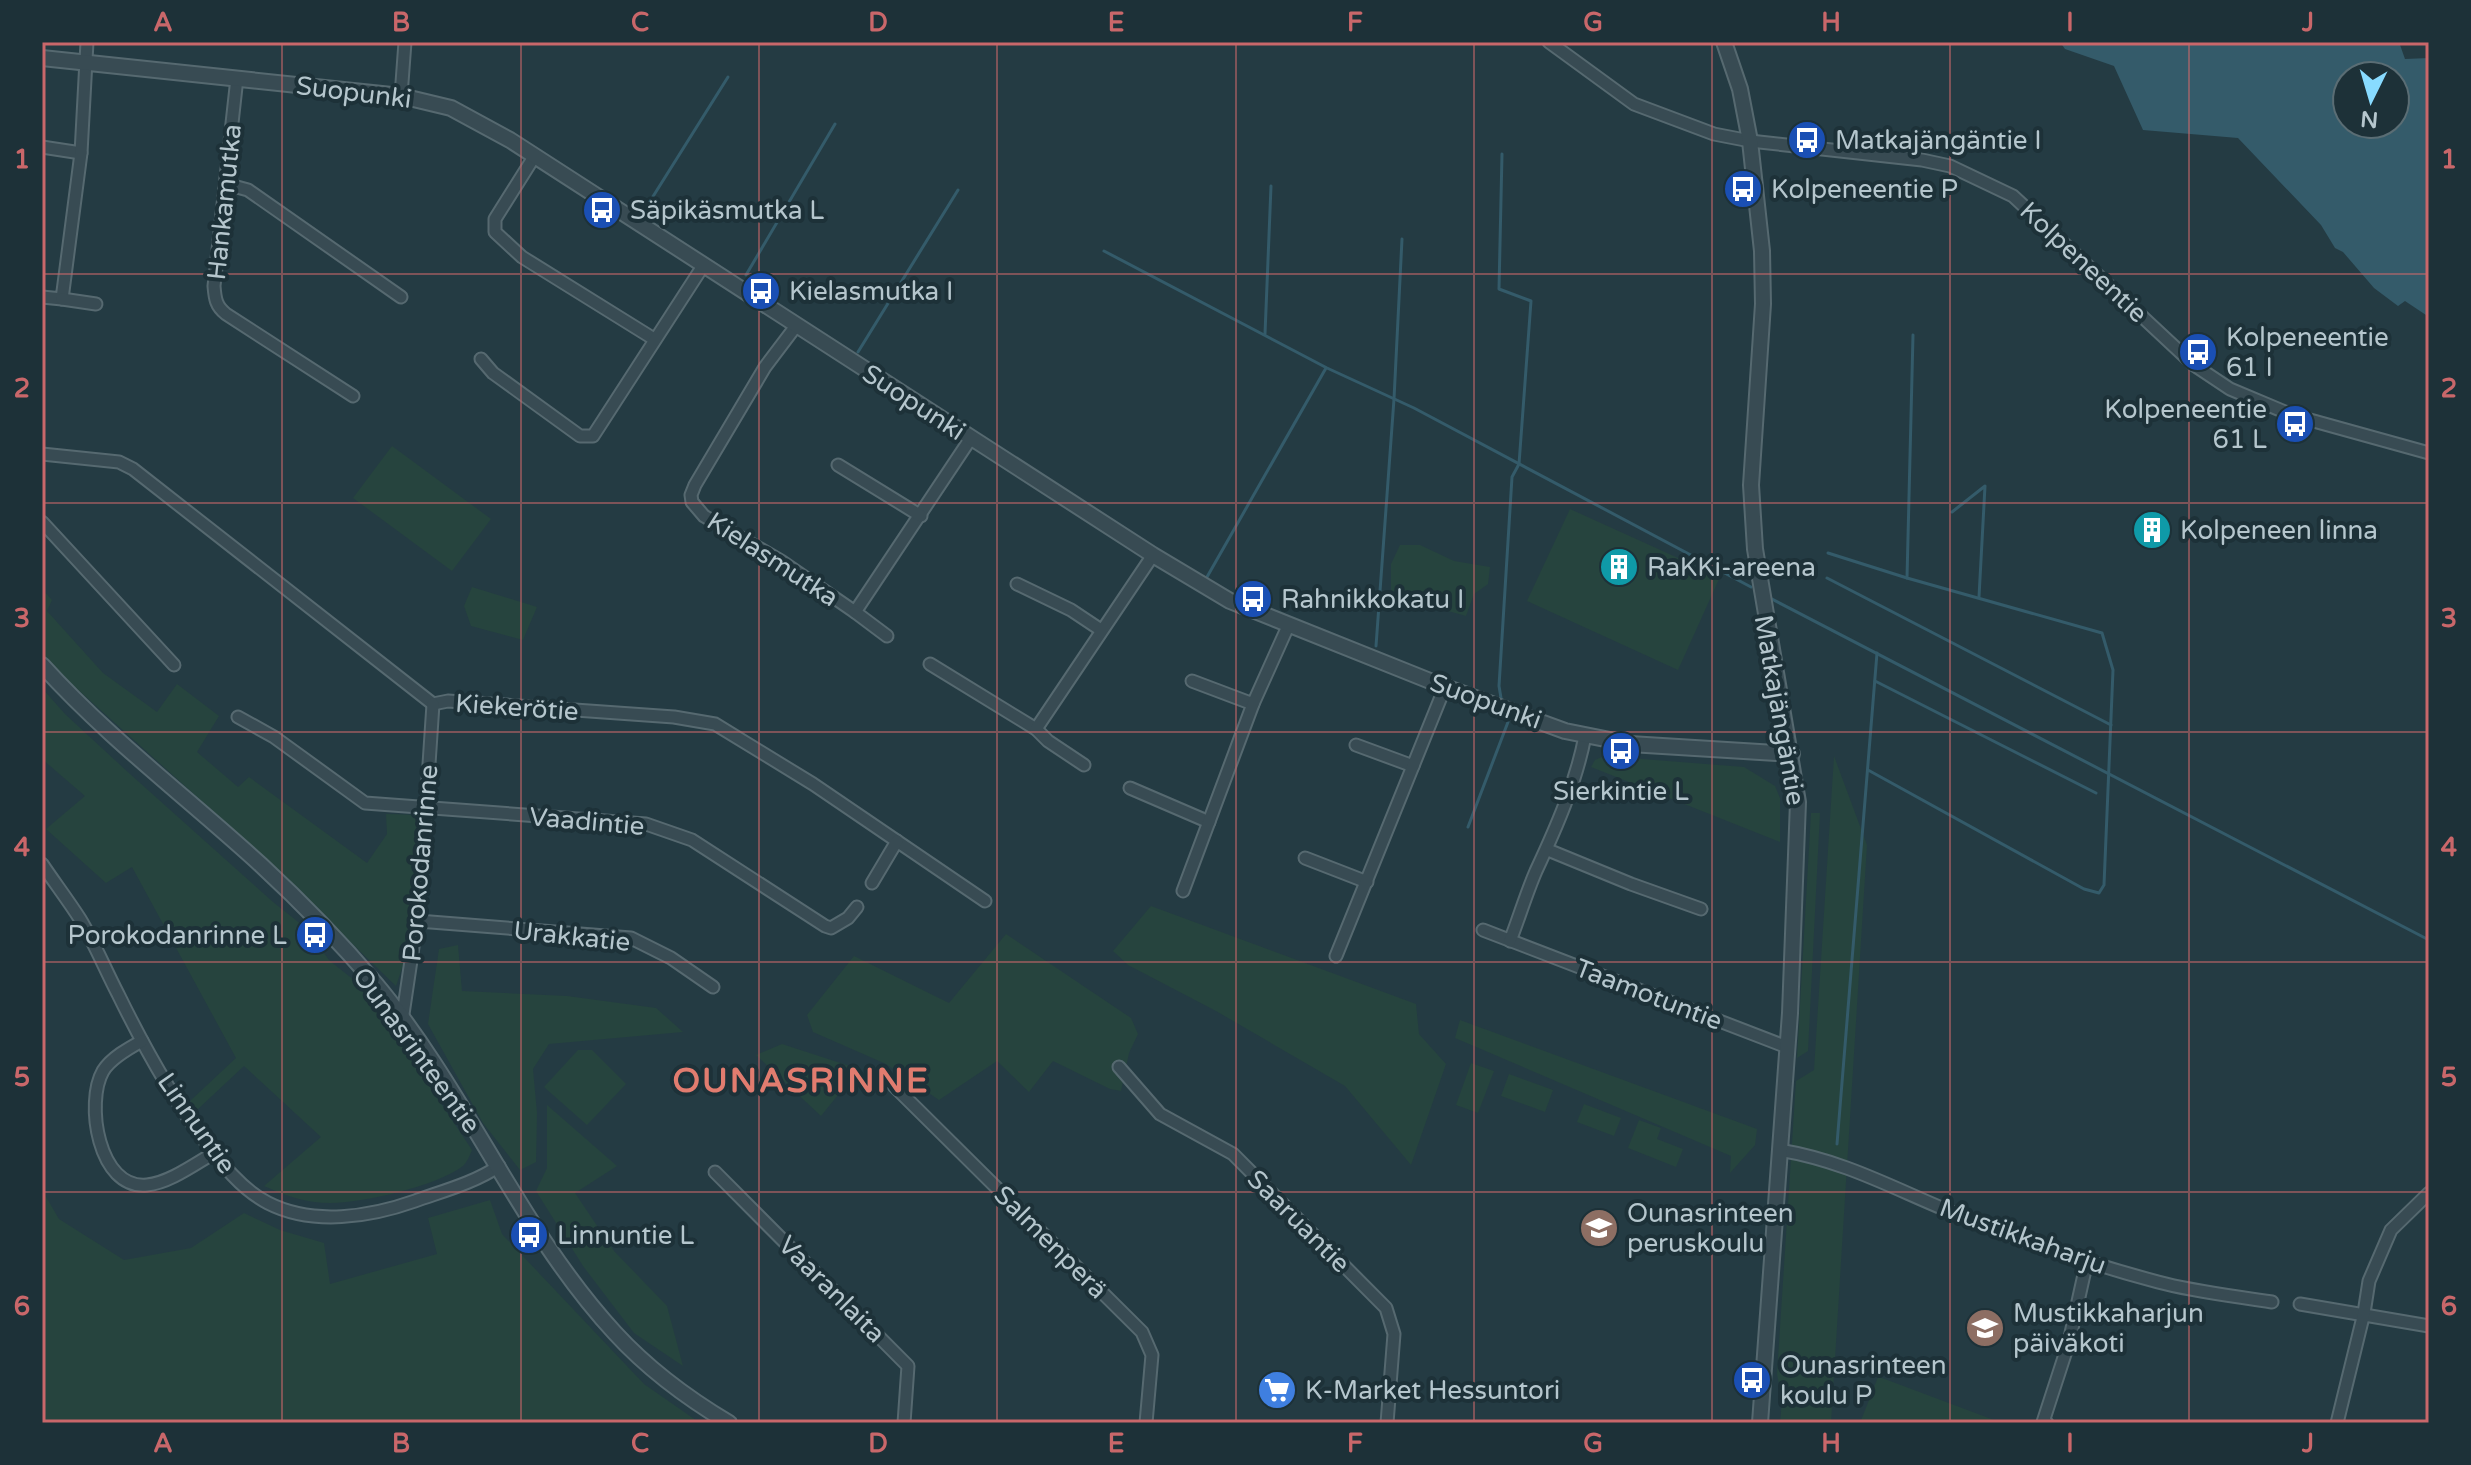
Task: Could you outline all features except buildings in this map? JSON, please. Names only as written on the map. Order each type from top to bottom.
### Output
[{"type":"street","points":[[62,299],[81,153],[87,42]]},
{"type":"street","points":[[401,96],[405,42]]},
{"type":"street","name":"Kolpeneentie","points":[[1549,42],[1634,104],[1714,134],[1750,141],[1922,160],[1973,175],[2013,196],[2031,210],[2194,365],[2230,389],[2292,415],[2429,453]]},
{"type":"street","name":"Matkajängäntie","points":[[1724,42],[1740,89],[1750,141],[1762,251],[1763,304],[1751,485],[1755,549],[1760,594],[1792,754],[1799,838],[1760,1423]]},
{"type":"street","name":"Suopunki","points":[[42,58],[401,96],[451,108],[499,133],[1153,555],[1230,601],[1445,687],[1585,736],[1630,744],[1792,754]]},
{"type":"street","name":"Hankamutka","points":[[237,78],[214,286],[218,308],[353,396]]},
{"type":"street","points":[[42,147],[81,153]]},
{"type":"street","points":[[534,157],[495,219],[495,232],[522,257],[654,339]]},
{"type":"street","points":[[226,184],[248,190],[401,297]]},
{"type":"street","points":[[481,359],[493,373],[580,436],[588,438],[598,428],[703,266]]},
{"type":"street","points":[[42,297],[96,304]]},
{"type":"street","name":"Kielasmutka","points":[[796,326],[765,367],[695,485],[692,502],[704,516],[781,561],[855,612],[971,438]]},
{"type":"street","name":"Kiekerötie","points":[[42,454],[119,462],[133,469],[433,704],[448,701],[705,721],[726,729],[801,776],[985,901]]},
{"type":"street","points":[[838,465],[921,516]]},
{"type":"street","points":[[42,522],[174,665]]},
{"type":"street","points":[[1036,729],[1153,555]]},
{"type":"street","points":[[1017,584],[1071,610],[1101,630]]},
{"type":"street","points":[[855,612],[887,636]]},
{"type":"street","points":[[1183,891],[1253,704],[1289,624]]},
{"type":"street","points":[[930,664],[1036,729],[1084,765]]},
{"type":"street","name":"Ounasrinteentie","points":[[42,665],[89,715],[291,893],[375,983],[499,1166],[553,1253],[615,1333],[662,1377],[729,1423]]},
{"type":"street","points":[[1192,681],[1253,704]]},
{"type":"street","points":[[1336,956],[1445,687]]},
{"type":"street","name":"Porokodanrinne","points":[[402,1021],[418,921],[433,704]]},
{"type":"street","points":[[238,717],[274,737],[357,799],[373,805],[426,808]]},
{"type":"street","points":[[1510,941],[1536,871],[1548,850],[1585,736]]},
{"type":"street","points":[[1356,745],[1413,766]]},
{"type":"street","points":[[1130,788],[1156,802],[1209,822]]},
{"type":"street","name":"Vaadintie","points":[[426,808],[646,824],[692,840],[825,926],[831,928],[840,924],[857,907]]},
{"type":"street","points":[[872,883],[897,841]]},
{"type":"street","points":[[1548,850],[1701,909]]},
{"type":"street","points":[[1305,858],[1367,882]]},
{"type":"street","name":"Linnuntie","points":[[42,864],[80,919],[181,1110],[241,1185],[269,1204],[300,1214],[359,1215],[401,1206],[480,1177],[499,1166]]},
{"type":"street","name":"Urakkatie","points":[[418,921],[631,938],[671,958],[713,987]]},
{"type":"street","name":"Taamotuntie","points":[[1483,930],[1787,1047]]},
{"type":"street","points":[[142,1041],[122,1053],[103,1071],[97,1091],[101,1145],[110,1170],[132,1184],[146,1185],[214,1153]]},
{"type":"street","name":"Saaruantie","points":[[1119,1067],[1160,1114],[1233,1154],[1386,1308],[1394,1334],[1387,1423]]},
{"type":"street","name":"Salmenperä","points":[[894,1086],[1142,1332],[1152,1355],[1146,1423]]},
{"type":"street","name":"Mustikkaharju","points":[[1779,1150],[1816,1156],[1843,1165],[1956,1214],[2087,1261],[2161,1283],[2272,1302]]},
{"type":"street","name":"Vaaranlaita","points":[[715,1172],[908,1366],[904,1423]]},
{"type":"street","points":[[2337,1423],[2369,1281],[2391,1230],[2429,1193]]},
{"type":"street","points":[[2047,1423],[2043,1422],[2069,1342],[2087,1261]]},
{"type":"street","points":[[2300,1304],[2429,1326]]},
{"type":"green space","points":[[392,446],[491,519],[452,571],[353,498]]},
{"type":"green space","points":[[1570,509],[1720,577],[1678,670],[1527,601]]},
{"type":"green space","points":[[1400,545],[1420,545],[1454,561],[1490,567],[1488,584],[1474,594],[1466,616],[1408,600],[1391,590],[1391,564]]},
{"type":"green space","points":[[472,587],[537,607],[523,640],[471,626],[464,606]]},
{"type":"green space","points":[[42,589],[52,600],[47,611],[103,673],[157,712],[177,684],[219,716],[197,752],[238,787],[249,777],[367,863],[387,834],[386,814],[420,815],[418,921],[396,986],[245,840],[55,669],[42,653]]},
{"type":"green space","points":[[42,688],[65,714],[130,774],[302,925],[330,961],[364,988],[472,1150],[463,1166],[436,1180],[380,1197],[330,1203],[304,1200],[264,1186],[321,1137],[244,1066],[197,1110],[190,1101],[236,1058],[132,867],[106,883],[46,829],[85,796],[42,759]]},
{"type":"green space","points":[[1604,756],[1744,767],[1775,786],[1780,798],[1780,842],[1591,767],[1595,760]]},
{"type":"green space","points":[[1834,756],[1867,845],[1831,1423],[1780,1423],[1782,1400],[1777,1374],[1796,1081],[1814,1070]]},
{"type":"green space","points":[[1811,813],[1820,813],[1808,1051],[1797,1058]]},
{"type":"green space","points":[[1151,906],[1416,1004],[1419,1034],[1446,1064],[1411,1165],[1345,1086],[1216,1011],[1128,965],[1113,951]]},
{"type":"green space","points":[[1006,934],[1131,1018],[1138,1034],[1129,1053],[1121,1091],[1110,1089],[1053,1061],[1029,1092],[997,1061],[939,1100],[886,1064],[813,1032],[807,1015],[854,956],[949,1003]]},
{"type":"green space","points":[[458,945],[462,991],[567,996],[656,1008],[683,1032],[549,1044],[533,1069],[537,1113],[536,1162],[520,1170],[483,1123],[428,1024],[439,949]]},
{"type":"green space","points":[[1460,1020],[1757,1129],[1755,1145],[1730,1173],[1731,1156],[1455,1038]]},
{"type":"green space","points":[[782,1044],[859,1069],[821,1116],[756,1055]]},
{"type":"green space","points":[[578,1050],[592,1050],[626,1084],[587,1125],[544,1087]]},
{"type":"green space","points":[[1471,1063],[1494,1071],[1478,1113],[1456,1105]]},
{"type":"green space","points":[[1509,1074],[1553,1090],[1545,1112],[1501,1096]]},
{"type":"green space","points":[[1584,1104],[1621,1118],[1614,1136],[1577,1122]]},
{"type":"green space","points":[[547,1105],[617,1166],[575,1193],[614,1251],[667,1306],[683,1366],[634,1333],[583,1266],[536,1191],[547,1168]]},
{"type":"green space","points":[[1639,1120],[1661,1128],[1657,1139],[1683,1149],[1676,1167],[1628,1148]]},
{"type":"green space","points":[[42,1190],[59,1219],[124,1260],[191,1248],[244,1213],[280,1230],[324,1243],[330,1284],[437,1254],[428,1218],[490,1200],[502,1234],[644,1384],[700,1423],[42,1423]]},
{"type":"green space","points":[[1878,1377],[1882,1378],[2002,1423],[1860,1423]]},
{"type":"water","points":[[2060,42],[2399,42],[2405,59],[2429,58],[2429,317],[2405,301],[2398,306],[2374,288],[2343,252],[2335,248],[2321,225],[2238,138],[2143,130],[2114,66],[2065,49]]},
{"type":"waterway","points":[[642,214],[728,77]]},
{"type":"waterway","points":[[746,275],[835,124]]},
{"type":"waterway","points":[[1502,154],[1499,289],[1531,301],[1519,464],[1512,477],[1499,686],[1502,704]]},
{"type":"waterway","points":[[1265,334],[1271,186]]},
{"type":"waterway","points":[[858,352],[958,190]]},
{"type":"waterway","points":[[1376,646],[1402,239]]},
{"type":"waterway","points":[[1104,251],[1327,368],[1414,408],[1751,587]]},
{"type":"waterway","points":[[1868,770],[2084,889],[2099,893],[2104,885],[2113,670],[2102,633],[1907,578],[1913,335]]},
{"type":"waterway","points":[[1207,577],[1326,368]]},
{"type":"waterway","points":[[1952,512],[1985,486],[1979,597]]},
{"type":"waterway","points":[[1828,553],[1907,578]]},
{"type":"waterway","points":[[1827,578],[2111,725]]},
{"type":"waterway","points":[[1768,597],[2429,940]]},
{"type":"waterway","points":[[1837,1144],[1877,653]]},
{"type":"waterway","points":[[1875,681],[2096,793]]},
{"type":"waterway","points":[[1468,827],[1508,722],[1505,715]]},
{"type":"place","name":"Matkajängäntie I","points":[[1807,140]]},
{"type":"place","name":"Kolpeneentie P","points":[[1743,189]]},
{"type":"place","name":"Säpikäsmutka L","points":[[602,210]]},
{"type":"place","name":"Kielasmutka I","points":[[761,291]]},
{"type":"place","name":"Kolpeneentie 61 I","points":[[2198,352]]},
{"type":"place","name":"Kolpeneentie 61 L","points":[[2295,424]]},
{"type":"place","name":"Kolpeneen linna","points":[[2152,530]]},
{"type":"place","name":"RaKKi-areena","points":[[1619,567]]},
{"type":"place","name":"Rahnikkokatu I","points":[[1253,599]]},
{"type":"place","name":"Sierkintie L","points":[[1621,751]]},
{"type":"place","name":"Porokodanrinne L","points":[[315,935]]},
{"type":"place","name":"Ounasrinteen peruskoulu","points":[[1599,1228]]},
{"type":"place","name":"Linnuntie L","points":[[529,1235]]},
{"type":"place","name":"Mustikkaharjun päiväkoti","points":[[1985,1328]]},
{"type":"place","name":"Ounasrinteen koulu P","points":[[1752,1380]]},
{"type":"place","name":"K-Market Hessuntori","points":[[1277,1390]]},
{"type":"district","name":"OUNASRINNE","points":[[801,1080]]}]
